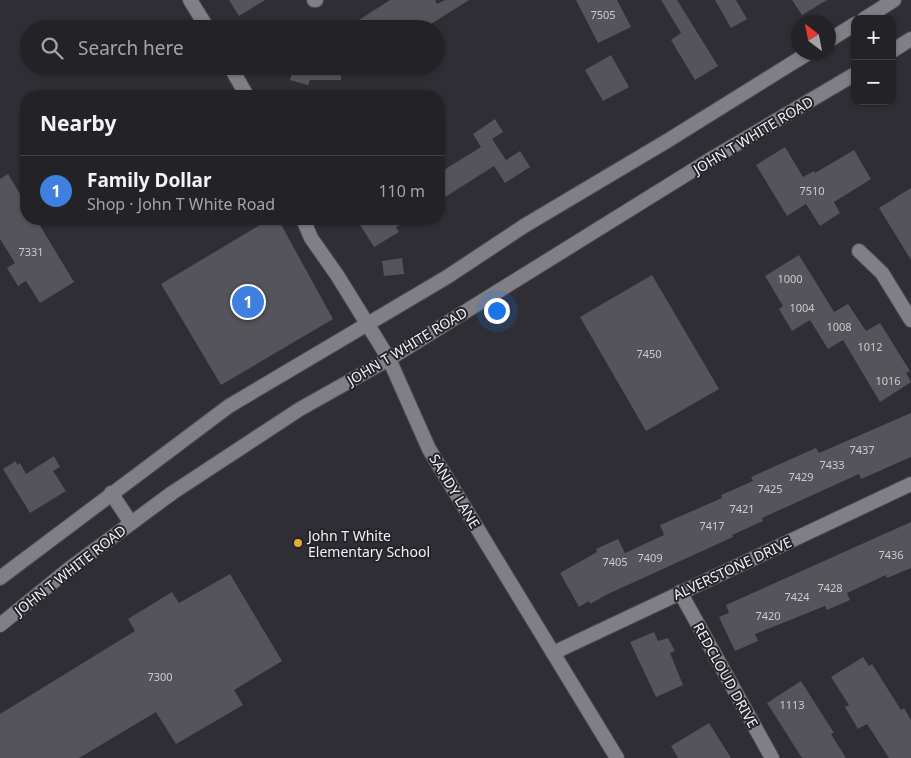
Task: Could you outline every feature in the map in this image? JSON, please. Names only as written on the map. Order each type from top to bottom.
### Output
[{"type":"main road","points":[[190,0],[202,20]]},
{"type":"main road","points":[[870,15],[894,0]]},
{"type":"main road","points":[[836,36],[851,27]]},
{"type":"main road","points":[[896,48],[911,39]]},
{"type":"main road","points":[[0,578],[229,406],[447,277],[524,226],[667,141],[797,60]]},
{"type":"main road","points":[[235,75],[244,90]]},
{"type":"main road","name":"JOHN T WHITE ROAD","points":[[0,625],[69,569],[172,493],[300,409],[388,359],[711,159],[851,76]]},
{"type":"main road","name":"SANDY LANE","points":[[306,225],[311,238],[368,323],[388,359],[430,449],[618,758]]},
{"type":"main road","points":[[859,251],[882,273],[911,320]]},
{"type":"main road","name":"ALVERSTONE DRIVE","points":[[553,653],[911,484]]},
{"type":"main road","points":[[111,493],[131,523]]},
{"type":"main road","name":"REDCLOUD DRIVE","points":[[680,592],[772,758]]},
{"type":"building","points":[[229,0],[265,0],[239,16]]},
{"type":"building","points":[[390,0],[435,0],[437,4],[445,0],[469,0],[437,20],[359,20]]},
{"type":"building","points":[[576,0],[617,0],[631,27],[598,43]]},
{"type":"building","points":[[661,0],[677,0],[718,66],[695,80],[671,40],[681,33]]},
{"type":"building","points":[[715,0],[736,0],[747,19],[731,28]]},
{"type":"building","points":[[792,0],[827,0],[802,15]]},
{"type":"building","points":[[611,55],[629,87],[603,101],[585,70]]},
{"type":"building","points":[[291,75],[341,75],[341,80],[310,80],[308,85],[290,80]]},
{"type":"building","points":[[495,119],[503,132],[492,139],[506,160],[520,151],[530,167],[505,183],[494,166],[445,197],[445,169],[481,147],[473,134]]},
{"type":"building","points":[[785,147],[803,177],[814,171],[815,173],[854,150],[871,179],[834,202],[840,213],[820,226],[806,204],[787,216],[756,165]]},
{"type":"building","points":[[8,174],[20,194],[20,225],[40,225],[74,282],[40,303],[26,281],[18,286],[7,268],[15,263],[0,239],[0,179]]},
{"type":"building","points":[[911,188],[911,260],[879,208]]},
{"type":"building","points":[[260,225],[281,225],[333,319],[221,385],[161,284]]},
{"type":"building","points":[[360,225],[400,225],[396,227],[399,232],[374,247]]},
{"type":"building","points":[[799,255],[834,312],[848,304],[866,331],[880,323],[910,371],[906,373],[911,382],[880,402],[843,340],[828,349],[810,320],[792,331],[779,309],[783,306],[765,276]]},
{"type":"building","points":[[402,258],[404,274],[384,276],[382,261]]},
{"type":"building","points":[[652,275],[719,389],[646,431],[580,317]]},
{"type":"building","points":[[911,413],[911,457],[861,479],[859,474],[762,518],[763,521],[732,535],[733,537],[590,604],[589,601],[579,607],[560,573],[597,552],[596,549],[618,539],[625,553],[664,535],[660,525],[722,498],[721,495],[753,481],[751,477],[816,448],[819,453]]},
{"type":"building","points":[[54,456],[60,467],[53,471],[66,491],[30,513],[3,469],[16,461],[17,465],[20,463],[26,474]]},
{"type":"building","points":[[911,522],[911,568],[887,578],[886,575],[847,593],[850,600],[827,610],[825,606],[755,634],[758,641],[735,651],[719,617],[729,613],[726,605]]},
{"type":"building","points":[[230,574],[282,661],[234,690],[243,705],[176,744],[156,712],[79,758],[0,758],[0,714],[135,631],[128,619],[172,592],[179,603]]},
{"type":"building","points":[[654,632],[658,641],[668,638],[675,651],[670,653],[683,685],[656,697],[630,642]]},
{"type":"building","points":[[863,657],[869,666],[872,664],[901,710],[904,708],[911,720],[911,758],[889,758],[867,724],[858,729],[845,707],[849,705],[831,677]]},
{"type":"building","points":[[801,681],[834,733],[831,734],[846,758],[802,758],[767,703]]},
{"type":"building","points":[[709,723],[731,758],[678,758],[671,746]]},
{"type":"place","name":"Family Dollar","points":[[248,302]]},
{"type":"place","name":"John T White Elementary School","points":[[298,543]]}]
